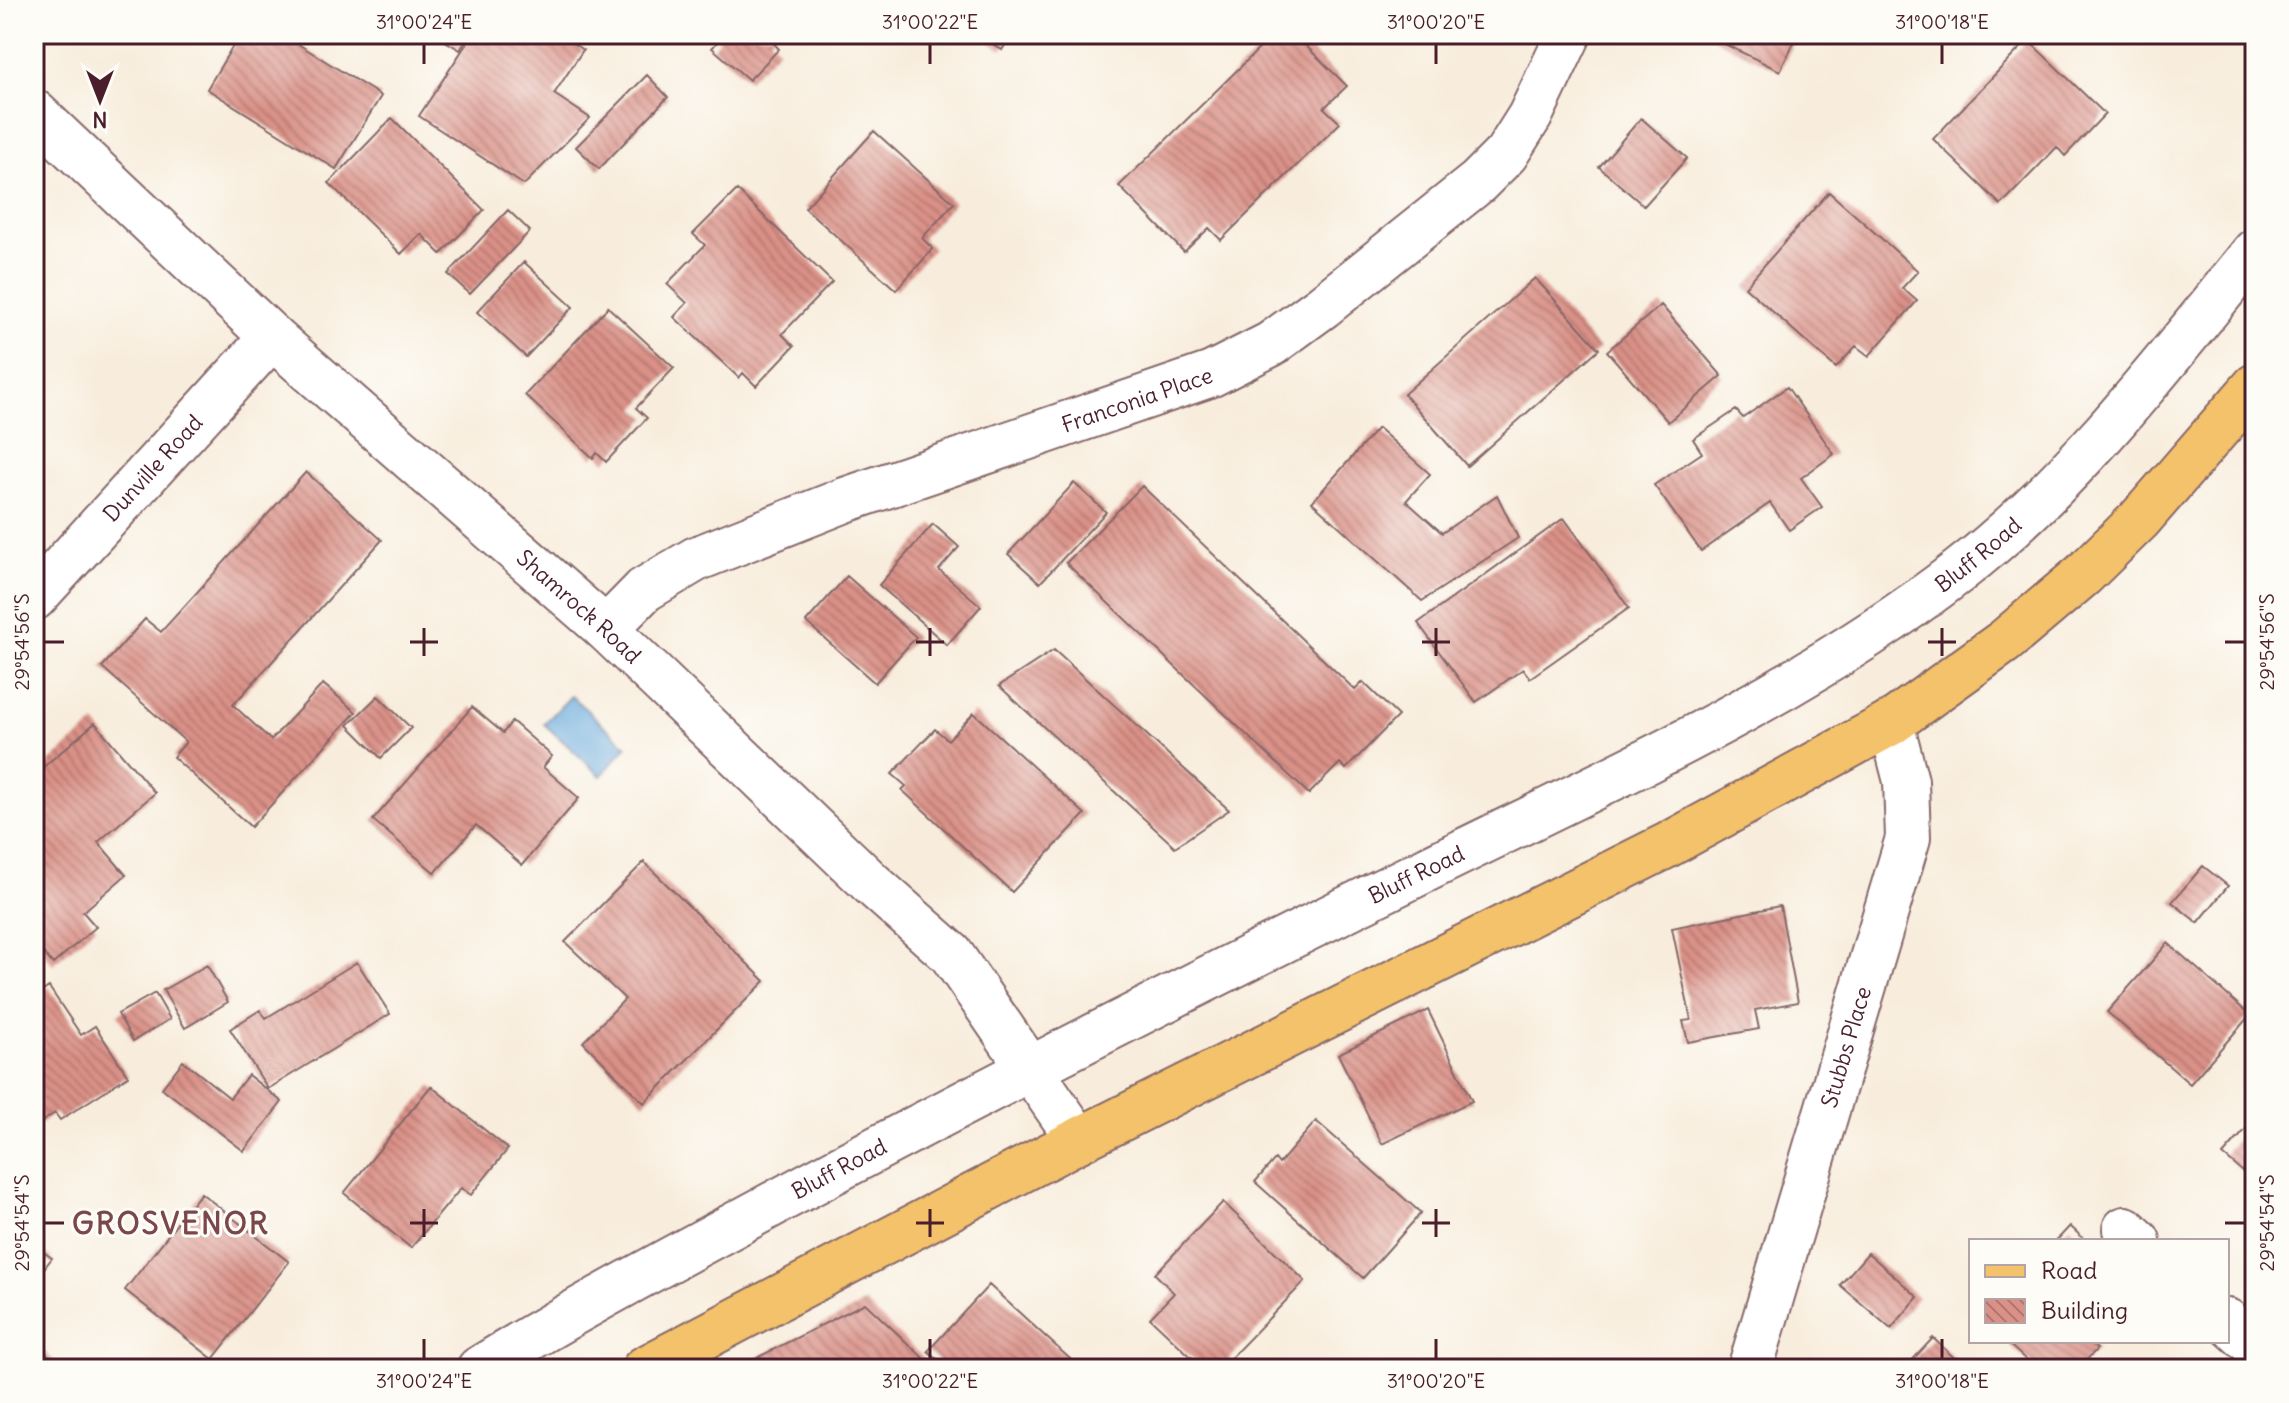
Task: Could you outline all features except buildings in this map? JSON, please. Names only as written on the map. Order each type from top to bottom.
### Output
[{"type":"main road","points":[[644,1369],[1079,1140],[1666,846],[1891,723],[2005,641],[2083,575],[2139,520],[2255,386]]},
{"type":"street","name":"Franconia Place","points":[[606,629],[644,590],[696,559],[845,500],[1212,374],[1271,344],[1443,210],[1506,154],[1530,116],[1569,34]]},
{"type":"street","name":"Shamrock Road","points":[[34,112],[272,337],[606,629],[872,884],[951,954],[1079,1140]]},
{"type":"street","name":"Bluff Road","points":[[479,1369],[559,1319],[1027,1067],[1625,770],[1787,686],[1873,634],[1963,569],[2045,495],[2138,395],[2255,251]]},
{"type":"street","name":"Dunville Road","points":[[34,598],[272,337]]},
{"type":"street","name":"Stubbs Place","points":[[1750,1369],[1908,838],[1906,781],[1891,723]]},
{"type":"street","points":[[2229,1323],[2255,1346]]},
{"type":"water","points":[[571,696],[627,746],[601,776],[544,724]]},
{"type":"district","name":"GROSVENOR","points":[[171,1223]]}]
